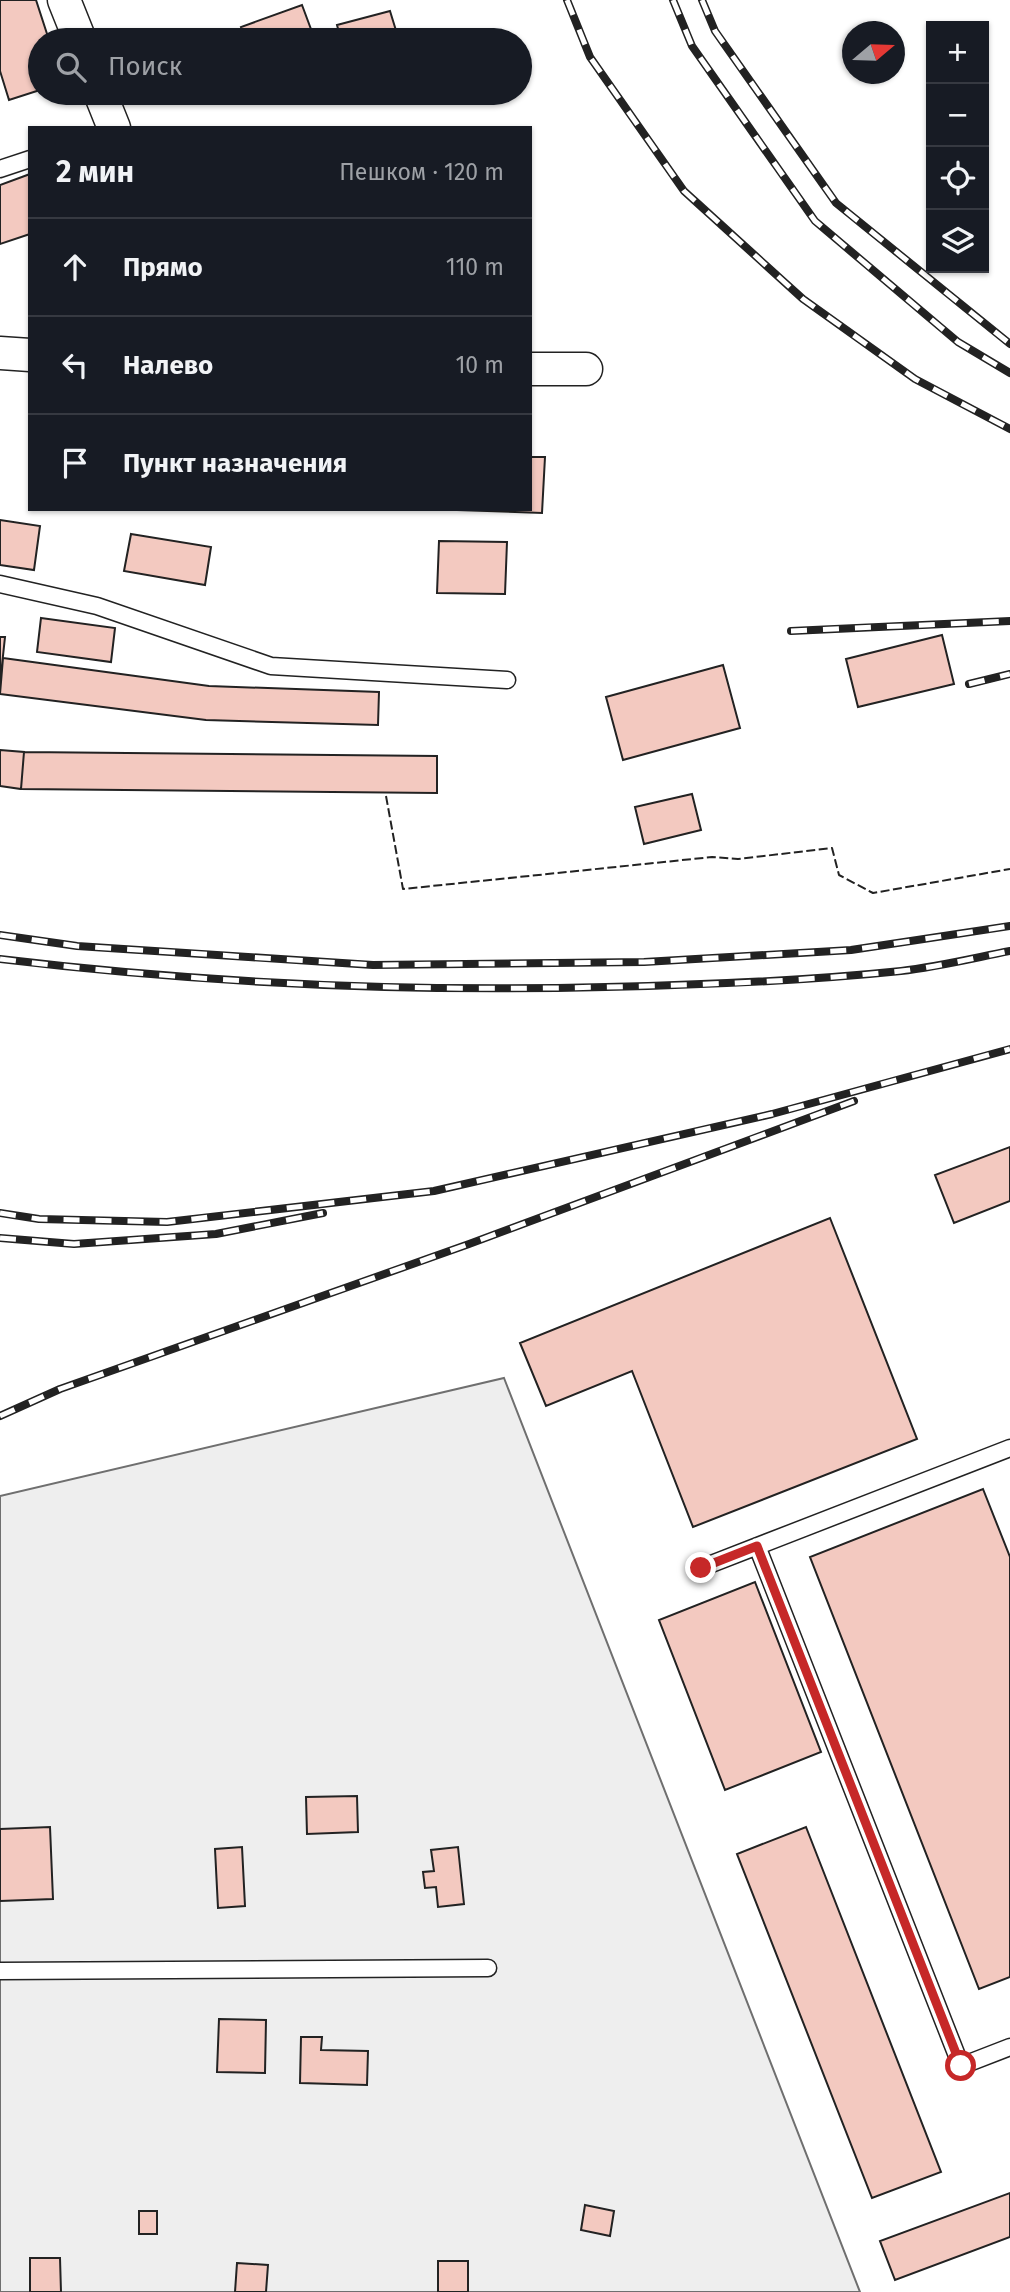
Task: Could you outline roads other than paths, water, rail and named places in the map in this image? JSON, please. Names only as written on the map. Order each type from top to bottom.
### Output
[{"type":"street","points":[[64,0],[75,28]]},
{"type":"street","points":[[105,105],[113,126]]},
{"type":"street","points":[[0,353],[28,355]]},
{"type":"street","points":[[532,369],[586,369]]},
{"type":"lane","points":[[0,169],[28,160]]},
{"type":"lane","points":[[0,584],[97,606],[271,666],[507,680]]},
{"type":"lane","points":[[701,1568],[1010,1448]]},
{"type":"lane","points":[[757,1546],[961,2066],[1010,2047]]},
{"type":"lane","points":[[0,1971],[488,1968]]},
{"type":"railway","points":[[567,0],[590,57],[684,191],[803,299],[915,379],[1010,429]]},
{"type":"railway","points":[[673,0],[692,46],[815,221],[958,342],[1010,373]]},
{"type":"railway","points":[[702,0],[715,31],[836,203],[1010,344]]},
{"type":"railway","points":[[791,631],[1010,621]]},
{"type":"railway","points":[[969,684],[1010,674]]},
{"type":"railway","points":[[0,935],[77,946],[373,965],[644,962],[851,950],[1010,926]]},
{"type":"railway","points":[[0,959],[227,980],[378,987],[530,988],[680,985],[827,977],[915,969],[1010,951]]},
{"type":"railway","points":[[0,1213],[39,1219],[167,1222],[434,1191],[772,1114],[1010,1049]]},
{"type":"railway","points":[[0,1416],[60,1389],[469,1244],[854,1101]]},
{"type":"railway","points":[[0,1238],[74,1244],[216,1234],[323,1213]]}]
